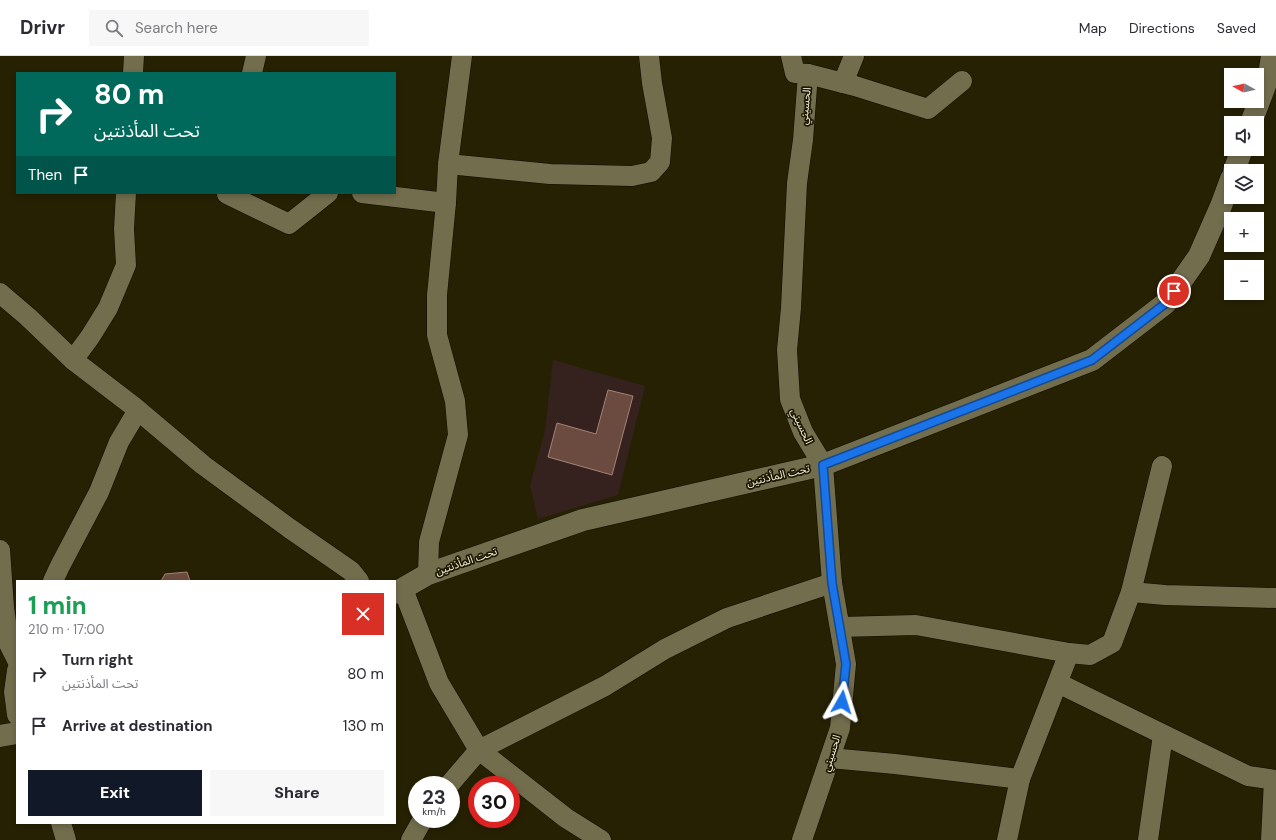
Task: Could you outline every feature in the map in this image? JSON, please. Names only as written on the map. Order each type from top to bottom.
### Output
[{"type":"street","points":[[133,72],[134,56]]},
{"type":"street","points":[[252,72],[256,56]]},
{"type":"street","points":[[428,574],[429,542],[458,435],[455,401],[437,335],[437,295],[446,203],[448,164],[462,56]]},
{"type":"street","points":[[448,164],[550,174],[632,176],[651,172],[660,162],[662,138],[652,83],[649,56]]},
{"type":"street","points":[[791,56],[795,73],[808,74],[843,83],[928,109],[962,81]]},
{"type":"street","points":[[843,83],[854,56]]},
{"type":"street","points":[[1254,116],[1269,75],[1273,56]]},
{"type":"street","name":"الحسيني","points":[[802,840],[840,728],[846,664],[832,583],[823,465],[803,432],[790,399],[788,350],[797,183],[803,140],[808,74]]},
{"type":"street","points":[[73,360],[90,338],[108,308],[126,265],[124,228],[126,194]]},
{"type":"street","points":[[227,194],[289,224],[327,194]]},
{"type":"street","points":[[370,194],[446,203]]},
{"type":"street","name":"تحت المأذنتين","points":[[399,591],[428,574],[583,520],[823,465],[1092,360],[1166,303],[1198,256],[1224,198]]},
{"type":"street","points":[[0,293],[28,317],[73,360],[138,410],[203,466],[288,528],[351,571],[358,580]]},
{"type":"street","points":[[53,580],[100,492],[119,442],[138,410]]},
{"type":"street","points":[[840,627],[916,625],[1090,656],[1112,643],[1131,592],[1162,466]]},
{"type":"street","points":[[0,550],[4,607],[9,644],[16,658]]},
{"type":"street","points":[[457,776],[479,750],[605,686],[665,649],[727,618],[832,583]]},
{"type":"street","points":[[399,591],[439,684],[479,750],[566,818],[601,840]]},
{"type":"street","points":[[1131,592],[1165,595],[1276,598]]},
{"type":"street","points":[[1007,840],[1020,779],[1069,653]]},
{"type":"street","points":[[16,677],[14,692],[16,707]]},
{"type":"street","points":[[1058,683],[1248,776],[1275,780],[1271,840]]},
{"type":"street","points":[[0,736],[16,733]]},
{"type":"street","points":[[1148,840],[1163,735]]},
{"type":"street","points":[[830,758],[1020,779]]},
{"type":"street","points":[[62,824],[66,840]]},
{"type":"street","points":[[411,840],[418,828]]},
{"type":"shaded area","points":[[553,360],[645,386],[618,495],[538,519],[530,485],[545,431]]},
{"type":"building","points":[[608,390],[633,396],[612,475],[548,457],[557,423],[596,434]]},
{"type":"building","points":[[187,572],[190,580],[162,580],[165,574]]},
{"type":"route","points":[[842,702],[846,664],[832,583],[823,465],[1092,360],[1166,303],[1174,291]]}]
